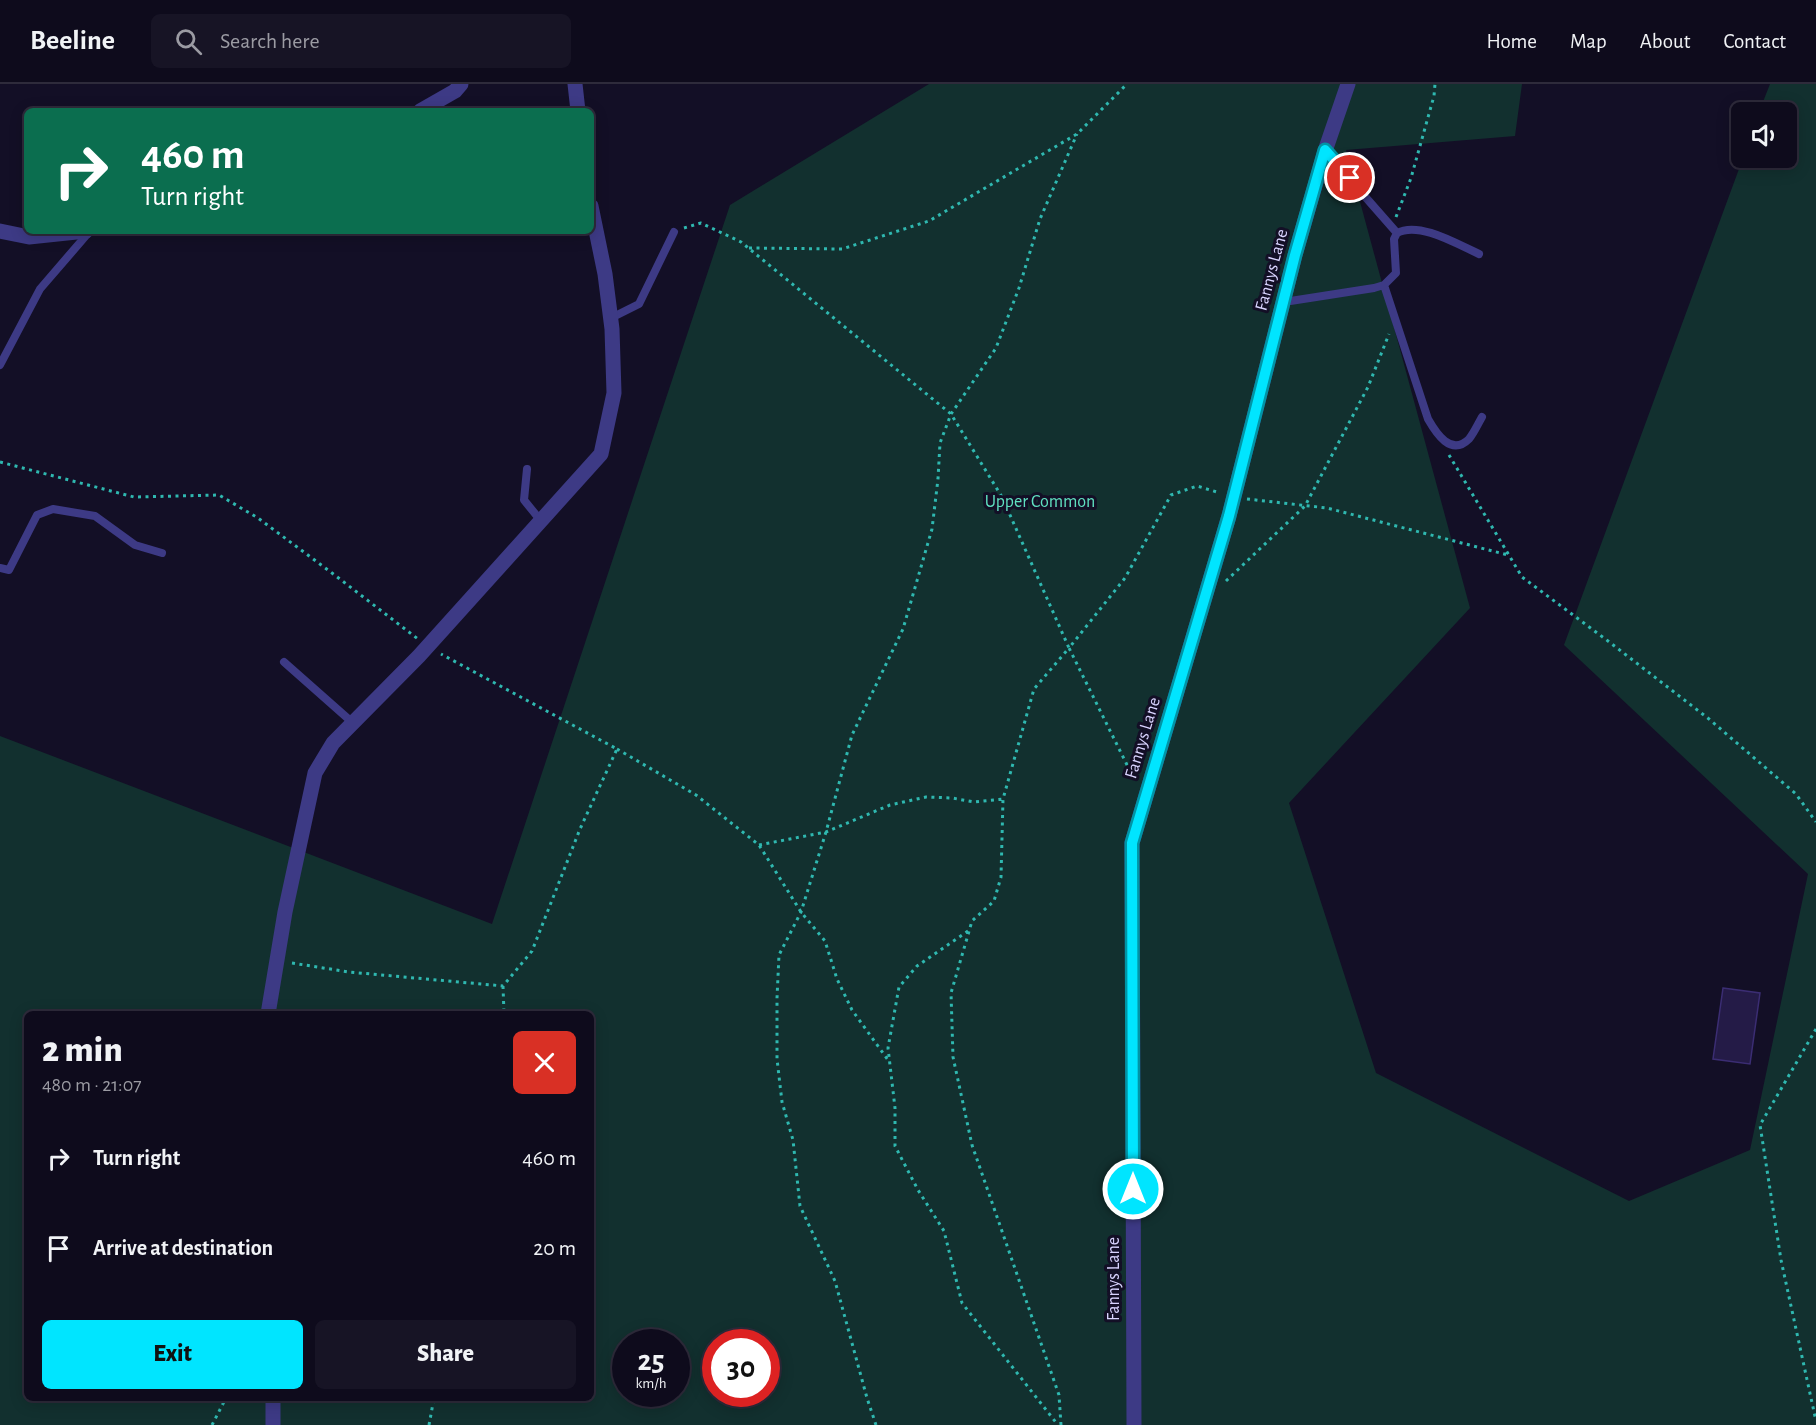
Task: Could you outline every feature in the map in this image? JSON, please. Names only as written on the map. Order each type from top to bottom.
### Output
[{"type":"street","points":[[425,108],[454,91],[461,84]]},
{"type":"street","points":[[575,84],[578,108]]},
{"type":"street","name":"Fannys Lane","points":[[1134,1425],[1132,843],[1234,497],[1325,150],[1348,84]]},
{"type":"street","points":[[269,1011],[285,912],[315,773],[333,743],[427,646],[601,454],[614,393],[611,318],[594,221]]},
{"type":"street","points":[[0,231],[29,237],[58,234]]},
{"type":"street","points":[[273,1401],[273,1425]]},
{"type":"lane","points":[[1284,302],[1358,292],[1384,285],[1396,273],[1394,230],[1325,150]]},
{"type":"lane","points":[[1394,230],[1413,228],[1479,254]]},
{"type":"lane","points":[[611,318],[639,304],[674,232]]},
{"type":"lane","points":[[0,365],[40,289],[86,234]]},
{"type":"lane","points":[[1384,285],[1428,419],[1438,436],[1447,443],[1459,445],[1469,438],[1482,417]]},
{"type":"lane","points":[[527,469],[524,500],[541,521]]},
{"type":"lane","points":[[0,568],[9,570],[37,515],[53,509],[95,516],[135,545],[162,553]]},
{"type":"lane","points":[[284,662],[353,723]]},
{"type":"path","points":[[747,248],[842,249],[929,221],[1077,134],[1127,84]]},
{"type":"path","points":[[1394,230],[1411,178],[1434,96],[1435,84]]},
{"type":"path","points":[[876,1425],[835,1281],[801,1206],[793,1140],[782,1102],[777,1049],[779,955],[801,912],[826,832],[852,735],[903,629],[932,529],[940,443],[951,414],[996,348],[1019,288],[1040,219],[1077,134]]},
{"type":"path","points":[[674,232],[701,223],[741,242],[951,414],[1002,497],[1069,648],[1145,799]]},
{"type":"path","points":[[1203,603],[1305,506],[1368,387],[1395,320]]},
{"type":"path","points":[[1442,439],[1455,467],[1522,577],[1608,640],[1709,719],[1796,794],[1816,822]]},
{"type":"path","points":[[0,462],[134,497],[219,495],[268,525],[427,646],[617,749],[696,795],[759,845],[801,912],[825,941],[837,979],[852,1010],[889,1061]]},
{"type":"path","points":[[1060,1425],[1059,1395],[972,1145],[953,1057],[951,993],[972,921],[994,902],[1002,877],[1003,799],[1034,689],[1125,578],[1171,495],[1197,486],[1234,497],[1327,508],[1508,555]]},
{"type":"path","points":[[504,1011],[502,986],[532,951],[580,829],[617,749]]},
{"type":"path","points":[[759,845],[826,832],[890,805],[926,797],[974,802],[1003,799]]},
{"type":"path","points":[[969,930],[917,966],[899,987],[888,1048],[895,1108],[895,1146],[918,1190],[944,1231],[962,1303],[1060,1425]]},
{"type":"path","points":[[278,961],[350,972],[502,986]]},
{"type":"path","points":[[1816,1029],[1760,1125],[1781,1260],[1816,1421]]},
{"type":"path","points":[[212,1425],[224,1401]]},
{"type":"path","points":[[429,1425],[433,1401]]},
{"type":"green space","name":"Upper Common","points":[[929,84],[1522,84],[1515,136],[1346,150],[1470,608],[1289,803],[1376,1073],[1629,1201],[1750,1150],[1808,874],[1564,645],[1739,168],[1797,168],[1797,102],[1763,102],[1770,84],[1816,84],[1816,1425],[0,1425],[0,736],[492,924],[730,205]]},
{"type":"building","points":[[1723,988],[1760,993],[1750,1064],[1713,1059]]},
{"type":"route","points":[[1133,1189],[1132,843],[1229,516],[1295,255],[1325,150],[1350,178]]}]
